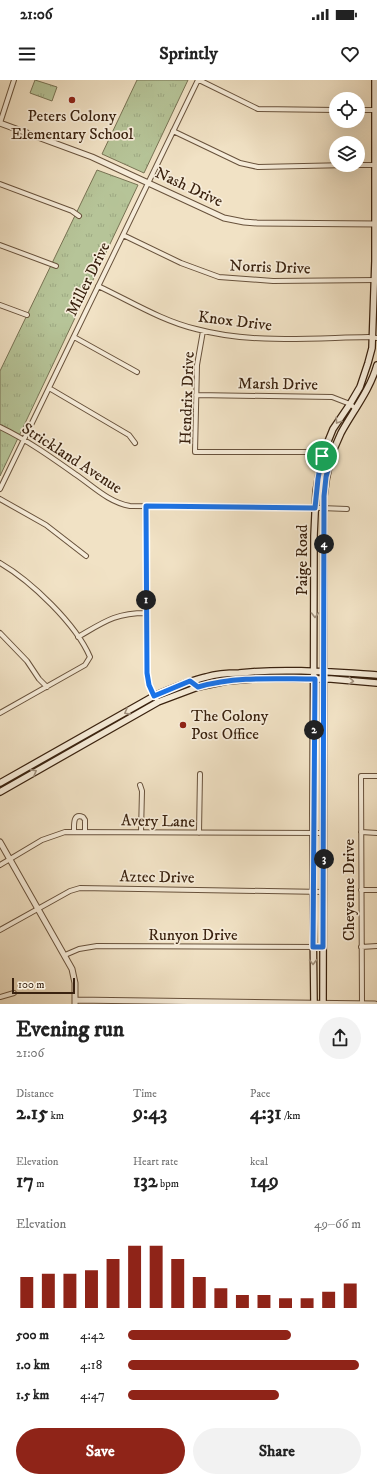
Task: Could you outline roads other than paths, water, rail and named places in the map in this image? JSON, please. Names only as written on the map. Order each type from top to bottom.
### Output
[{"type":"main road","name":"Paige Road","points":[[314,1003],[313,892],[315,508],[322,456],[333,429],[350,404],[365,373],[375,338],[375,80]]},
{"type":"main road","name":"Paige Road","points":[[323,1004],[324,508],[326,479],[331,458],[342,432],[369,386],[377,365]]},
{"type":"main road","points":[[315,592],[324,592]]},
{"type":"main road","points":[[0,783],[154,696],[206,676],[257,671],[324,671],[376,678]]},
{"type":"main road","points":[[226,674],[227,681]]},
{"type":"main road","points":[[0,792],[158,702],[198,687],[227,681],[267,678],[376,678]]},
{"type":"main road","points":[[190,681],[198,687]]},
{"type":"main road","points":[[80,738],[84,744]]},
{"type":"main road","points":[[314,741],[324,740]]},
{"type":"street","points":[[0,123],[14,80]]},
{"type":"street","points":[[198,80],[258,109],[329,110]]},
{"type":"street","name":"Miller Drive","points":[[0,489],[198,80]]},
{"type":"street","points":[[365,110],[374,110]]},
{"type":"street","name":"Nash Drive","points":[[0,123],[92,157],[219,216],[244,222],[376,224]]},
{"type":"street","points":[[173,131],[247,165],[258,167],[329,165]]},
{"type":"street","points":[[365,165],[375,164]]},
{"type":"street","points":[[0,184],[72,211],[79,216]]},
{"type":"street","name":"Norris Drive","points":[[123,235],[181,263],[219,276],[273,281],[376,280]]},
{"type":"street","points":[[0,245],[56,266]]},
{"type":"street","name":"Knox Drive","points":[[98,286],[162,316],[204,331],[237,337],[270,339],[375,338]]},
{"type":"street","points":[[0,306],[26,315]]},
{"type":"street","name":"Hendrix Drive","points":[[204,331],[197,365],[195,452],[307,452],[331,458]]},
{"type":"street","points":[[74,337],[137,372]]},
{"type":"street","points":[[48,388],[129,435],[135,443]]},
{"type":"street","name":"Marsh Drive","points":[[196,395],[321,396],[332,397],[350,404],[356,409]]},
{"type":"street","name":"Strickland Avenue","points":[[0,427],[48,454],[114,501],[130,506],[348,509]]},
{"type":"street","points":[[0,499],[46,525],[86,556]]},
{"type":"street","points":[[146,506],[147,673],[149,685],[158,702]]},
{"type":"street","points":[[0,563],[38,591],[66,620],[90,657],[85,665],[0,713]]},
{"type":"street","points":[[78,637],[100,623],[122,614],[146,613]]},
{"type":"street","points":[[0,633],[27,661],[38,678],[47,687]]},
{"type":"street","points":[[199,833],[200,774]]},
{"type":"street","name":"Cheyenne Drive","points":[[362,1004],[361,776],[377,776]]},
{"type":"street","points":[[140,785],[142,791],[141,832]]},
{"type":"street","points":[[74,831],[74,820],[76,817],[80,816],[85,820],[85,831]]},
{"type":"street","name":"Avery Lane","points":[[0,865],[48,837],[74,831],[324,833]]},
{"type":"street","points":[[361,832],[377,833]]},
{"type":"street","points":[[0,842],[65,955],[74,975],[75,1002],[375,1004]]},
{"type":"street","name":"Aztec Drive","points":[[0,930],[70,890],[80,888],[324,892]]},
{"type":"street","points":[[361,890],[377,890]]},
{"type":"street","name":"Runyon Drive","points":[[65,955],[78,949],[97,946],[323,947]]},
{"type":"street","points":[[361,947],[377,946]]},
{"type":"street","points":[[0,997],[14,993]]},
{"type":"place","name":"Peters Colony Elementary School","points":[[72,100]]},
{"type":"place","name":"The Colony Post Office","points":[[183,725]]}]
